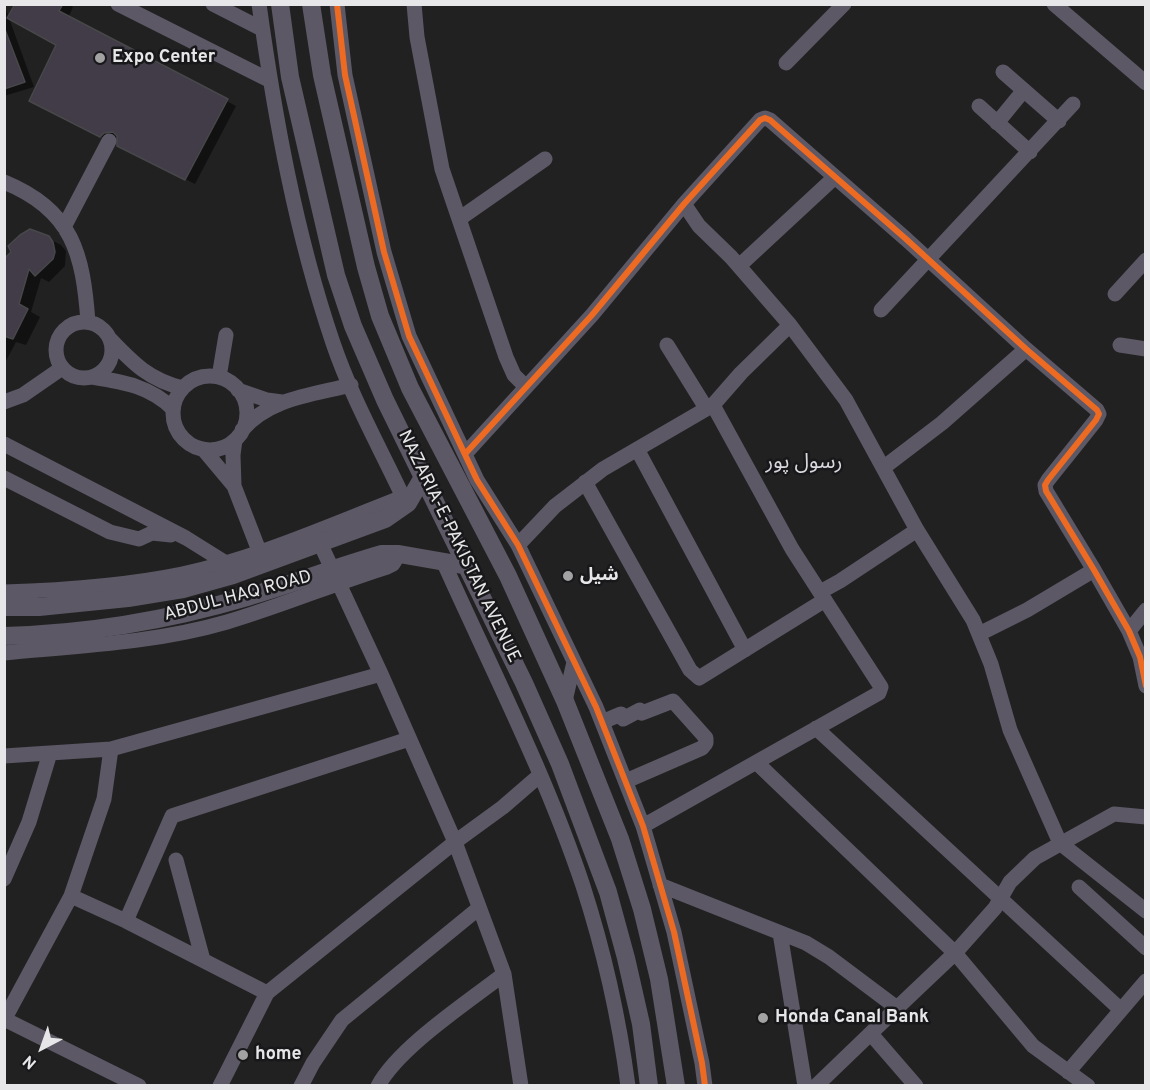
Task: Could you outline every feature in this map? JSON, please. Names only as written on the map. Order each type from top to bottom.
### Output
[{"type":"main road","name":"NAZARIA-E-PAKISTAN AVENUE","points":[[279,4],[290,77],[336,275],[353,326],[385,400],[525,682],[560,764],[608,892],[641,1024],[650,1086]]},
{"type":"main road","name":"NAZARIA-E-PAKISTAN AVENUE","points":[[311,4],[322,75],[366,267],[380,316],[410,388],[479,500],[508,576],[565,701],[620,839],[642,909],[659,979],[676,1086]]},
{"type":"main road","name":"ABDUL HAQ ROAD","points":[[4,607],[39,607],[128,598],[183,589],[230,569],[320,543],[385,519],[405,500],[423,477]]},
{"type":"main road","name":"ABDUL HAQ ROAD","points":[[4,636],[50,635],[168,617],[335,577],[382,554],[399,554],[468,566]]},
{"type":"street","points":[[118,4],[269,80]]},
{"type":"street","points":[[213,4],[262,28]]},
{"type":"street","points":[[203,449],[234,486],[262,558],[405,500],[351,386],[334,344],[305,249],[269,80],[259,4]]},
{"type":"street","points":[[337,4],[345,75],[384,252],[409,336],[465,454],[479,500],[518,545],[602,722],[626,781],[643,826],[674,932],[705,1086]]},
{"type":"street","points":[[414,4],[417,37],[442,169],[506,357],[514,375],[526,387]]},
{"type":"street","points":[[786,63],[844,4]]},
{"type":"street","points":[[1054,4],[1146,83]]},
{"type":"street","points":[[1003,72],[1059,121]]},
{"type":"street","points":[[997,123],[1024,90]]},
{"type":"street","points":[[881,310],[930,261],[1073,104]]},
{"type":"street","points":[[979,106],[1030,152]]},
{"type":"street","points":[[465,454],[592,315],[684,204],[760,120],[765,118],[835,177],[1026,350],[1097,410],[1099,414],[1045,485],[1046,491],[1129,631],[1140,657],[1146,686]]},
{"type":"street","points":[[64,226],[109,141]]},
{"type":"street","points":[[459,219],[544,159]]},
{"type":"street","points":[[739,266],[835,177]]},
{"type":"street","points":[[4,182],[37,199],[64,226],[81,264],[88,322]]},
{"type":"street","points":[[684,204],[699,226],[739,266],[790,325],[846,400],[917,530],[973,620],[991,664],[1010,730],[1060,843],[1146,911]]},
{"type":"street","points":[[1116,294],[1146,260]]},
{"type":"street","points":[[173,409],[164,399],[131,384],[92,377],[76,377],[62,368],[56,355],[57,340],[61,333],[73,324],[88,322],[101,328],[130,360],[151,377],[183,388]]},
{"type":"street","points":[[518,545],[555,506],[603,468],[709,407],[790,325]]},
{"type":"street","points":[[219,377],[226,335]]},
{"type":"street","points":[[92,377],[99,374],[110,362],[112,346],[110,339]]},
{"type":"street","points":[[643,826],[757,763],[881,690],[792,549],[709,407],[667,345]]},
{"type":"street","points":[[1120,345],[1146,349]]},
{"type":"street","points":[[883,468],[942,423],[1026,350]]},
{"type":"street","points":[[4,402],[23,395],[62,368]]},
{"type":"street","points":[[282,402],[238,390],[219,377],[203,377],[189,383],[178,394],[173,409],[174,422],[180,435],[190,444],[203,449],[217,449],[239,435],[260,413],[282,402],[351,386]]},
{"type":"street","points":[[234,486],[233,463],[246,411],[245,403],[238,390]]},
{"type":"street","points":[[6,447],[180,535],[230,569]]},
{"type":"street","points":[[637,449],[745,650]]},
{"type":"street","points":[[4,478],[110,532],[139,539],[152,533],[167,536],[180,535]]},
{"type":"street","points":[[585,482],[684,660],[699,678],[745,650],[917,530]]},
{"type":"street","points":[[320,543],[381,674],[454,842],[504,974],[520,1086]]},
{"type":"street","points":[[443,561],[557,814],[583,887],[606,962],[628,1086]]},
{"type":"street","points":[[4,592],[129,584],[183,574],[230,569]]},
{"type":"street","points":[[979,634],[1027,610],[1094,570]]},
{"type":"street","points":[[4,653],[163,636],[226,622],[335,577]]},
{"type":"street","points":[[1129,631],[1146,610]]},
{"type":"street","points":[[565,701],[574,662]]},
{"type":"street","points":[[4,756],[111,749],[381,674]]},
{"type":"street","points":[[602,722],[621,714],[623,719],[640,710],[642,713],[674,700],[706,738],[706,743],[702,748],[626,781]]},
{"type":"street","points":[[816,728],[1121,1010]]},
{"type":"street","points":[[126,921],[171,816],[409,739]]},
{"type":"street","points":[[111,749],[104,799],[70,896],[5,1019],[139,1086]]},
{"type":"street","points":[[4,879],[29,822],[50,753]]},
{"type":"street","points":[[757,763],[955,953],[1033,1046],[1088,1086]]},
{"type":"street","points":[[220,1086],[267,993],[454,842],[503,807],[540,775]]},
{"type":"street","points":[[816,1086],[955,953],[995,908],[1010,882],[1035,858],[1114,813],[1146,817]]},
{"type":"street","points":[[176,860],[203,960]]},
{"type":"street","points":[[660,885],[806,943],[829,957],[897,1008]]},
{"type":"street","points":[[1079,887],[1146,948]]},
{"type":"street","points":[[70,896],[126,921],[267,993]]},
{"type":"street","points":[[301,1086],[313,1063],[342,1020],[479,908]]},
{"type":"street","points":[[780,933],[804,1086]]},
{"type":"street","points":[[606,962],[626,958]]},
{"type":"street","points":[[378,1086],[383,1076],[417,1041],[504,974]]},
{"type":"street","points":[[1068,1072],[1146,981]]},
{"type":"street","points":[[871,1034],[916,1086]]},
{"type":"building","name":"Expo Center","points":[[15,4],[63,4],[59,11],[228,99],[185,180],[117,146],[117,136],[113,132],[104,133],[100,137],[29,101],[56,45],[7,18]]},
{"type":"building","points":[[4,27],[25,82],[4,89]]},
{"type":"building","points":[[30,229],[49,236],[55,252],[53,259],[35,276],[29,269],[19,304],[28,309],[13,339],[4,336],[4,259],[11,252],[8,246]]},
{"type":"cycle path","points":[[337,4],[345,75],[384,252],[409,336],[477,480],[518,545],[596,707],[643,826],[674,932],[705,1086]]},
{"type":"cycle path","points":[[465,454],[592,315],[684,204],[760,120],[765,118],[906,239],[1026,349],[1097,410],[1099,414],[1096,420],[1048,480],[1045,485],[1046,491],[1129,631],[1140,657],[1146,686]]},
{"type":"place","name":"Expo Center","points":[[100,58]]},
{"type":"place","name":"شیل","points":[[568,576]]},
{"type":"place","name":"Honda Canal Bank","points":[[763,1018]]},
{"type":"place","name":"home","points":[[243,1055]]},
{"type":"district","name":"رسول پور","points":[[804,464]]}]
